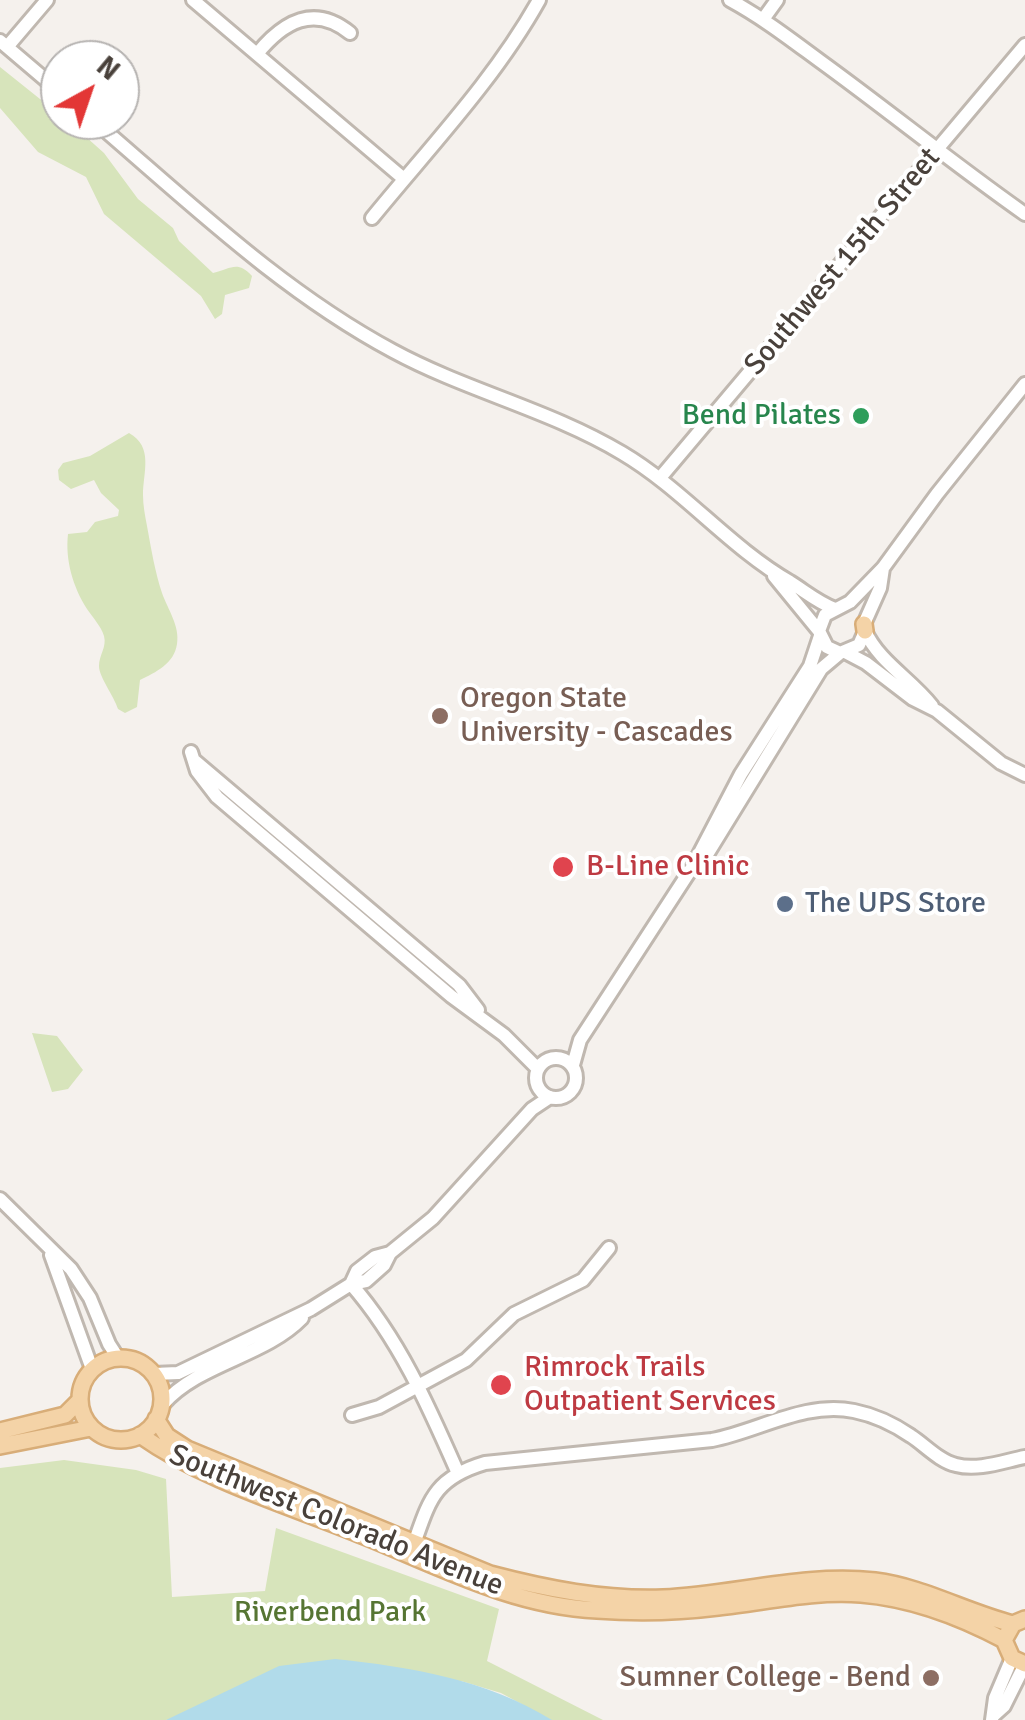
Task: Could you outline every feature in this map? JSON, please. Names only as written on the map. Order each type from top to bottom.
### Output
[{"type":"main road","points":[[0,1446],[70,1429],[91,1428],[114,1440],[140,1436],[159,1411],[160,1386],[154,1374],[132,1359],[100,1363],[84,1380],[80,1402],[91,1428]]},
{"type":"main road","points":[[0,1431],[65,1415],[80,1402]]},
{"type":"main road","name":"Southwest Colorado Avenue","points":[[159,1411],[167,1436],[187,1449],[412,1548],[469,1582],[528,1599],[592,1610],[654,1612],[860,1594],[922,1606],[1004,1640]]},
{"type":"main road","name":"Southwest Colorado Avenue","points":[[140,1436],[184,1464],[412,1548],[490,1574],[590,1596],[661,1598],[789,1582],[873,1581],[932,1594],[1019,1621]]},
{"type":"main road","points":[[1019,1621],[1004,1640],[1020,1662]]},
{"type":"street","points":[[40,75],[3,44],[46,0]]},
{"type":"street","points":[[194,0],[404,179]]},
{"type":"street","points":[[372,218],[525,26],[539,0]]},
{"type":"street","points":[[730,0],[764,18],[936,151],[1025,214]]},
{"type":"street","points":[[764,18],[777,0]]},
{"type":"street","points":[[257,54],[276,33],[304,20],[327,19],[350,33]]},
{"type":"street","name":"Southwest 15th Street","points":[[660,478],[1025,45]]},
{"type":"street","points":[[116,140],[275,275],[334,315],[396,353],[596,439],[660,478],[773,574],[817,602],[856,612],[877,652],[918,688],[937,712]]},
{"type":"street","points":[[580,1040],[547,1062],[536,1083],[544,1093],[562,1098],[573,1090],[576,1078],[572,1066],[580,1040],[692,866],[740,774],[810,666],[825,615],[884,568],[1025,384]]},
{"type":"street","points":[[692,866],[706,856],[821,669],[859,645],[884,568]]},
{"type":"street","points":[[773,574],[828,648],[866,663],[1001,762],[1025,775]]},
{"type":"street","points":[[760,770],[776,730],[775,721]]},
{"type":"street","points":[[193,756],[197,772],[217,797],[452,996],[547,1062],[572,1066]]},
{"type":"street","points":[[154,1374],[178,1374],[311,1309],[351,1284],[366,1281],[384,1265],[390,1253],[462,1189],[544,1093]]},
{"type":"street","points":[[0,1199],[71,1269],[118,1358]]},
{"type":"street","points":[[352,1415],[380,1406],[466,1360],[514,1314],[583,1280],[609,1248]]},
{"type":"street","points":[[50,1252],[92,1370]]},
{"type":"street","points":[[351,1284],[376,1313],[418,1386],[457,1471]]},
{"type":"street","points":[[159,1411],[184,1386],[281,1336],[311,1309]]},
{"type":"street","points":[[412,1548],[428,1504],[457,1471],[485,1463],[712,1440],[744,1434],[797,1414],[853,1411],[880,1420],[955,1465],[978,1466],[1025,1458]]},
{"type":"street","points":[[993,1718],[995,1698],[1020,1662]]},
{"type":"green space","points":[[0,67],[40,99],[40,140],[89,140],[138,199],[173,228],[179,241],[213,273],[242,268],[252,276],[249,288],[225,295],[222,314],[215,319],[201,296],[104,214],[86,177],[38,152],[0,108]]},
{"type":"green space","points":[[129,433],[142,445],[144,453],[146,518],[157,577],[177,637],[172,657],[140,680],[137,707],[125,713],[118,709],[100,670],[104,636],[74,582],[67,544],[68,534],[87,532],[95,522],[118,516],[119,510],[94,480],[71,489],[59,480],[58,470],[63,463],[90,456]]},
{"type":"green space","points":[[32,1033],[57,1036],[83,1070],[68,1089],[52,1092]]},
{"type":"green space","name":"Riverbend Park","points":[[64,1460],[136,1470],[166,1479],[172,1597],[265,1591],[276,1528],[499,1609],[487,1661],[603,1720],[551,1720],[501,1693],[461,1681],[166,1720],[0,1720],[0,1468]]},
{"type":"water","points":[[335,1659],[447,1677],[501,1694],[552,1720],[166,1720],[279,1666]]},
{"type":"place","name":"Bend Pilates","points":[[861,416]]},
{"type":"place","name":"Oregon State University - Cascades","points":[[440,716]]},
{"type":"place","name":"B-Line Clinic","points":[[563,867]]},
{"type":"place","name":"The UPS Store","points":[[785,904]]},
{"type":"place","name":"Rimrock Trails Outpatient Services","points":[[501,1385]]},
{"type":"place","name":"Sumner College - Bend","points":[[931,1678]]}]
